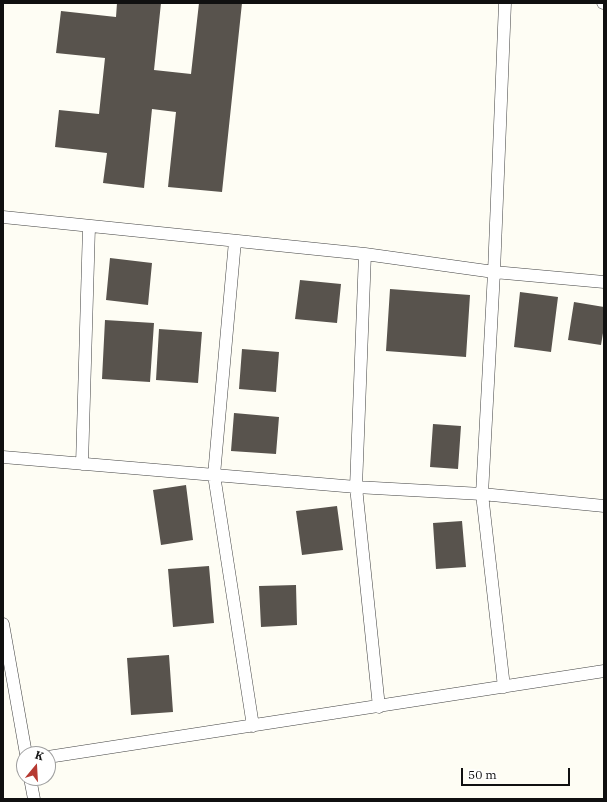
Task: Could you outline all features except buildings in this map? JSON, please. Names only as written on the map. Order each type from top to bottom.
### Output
[{"type":"street","points":[[504,687],[482,494],[494,272],[505,3]]},
{"type":"street","points":[[3,217],[89,227],[365,254],[494,272],[604,282]]},
{"type":"street","points":[[82,464],[89,227]]},
{"type":"street","points":[[235,241],[214,475],[253,726]]},
{"type":"street","points":[[365,254],[356,487],[379,707]]},
{"type":"street","points":[[3,457],[356,487],[482,494],[604,506]]},
{"type":"street","points":[[3,624],[25,746]]},
{"type":"street","points":[[56,756],[604,671]]},
{"type":"street","points":[[32,786],[34,799]]}]
